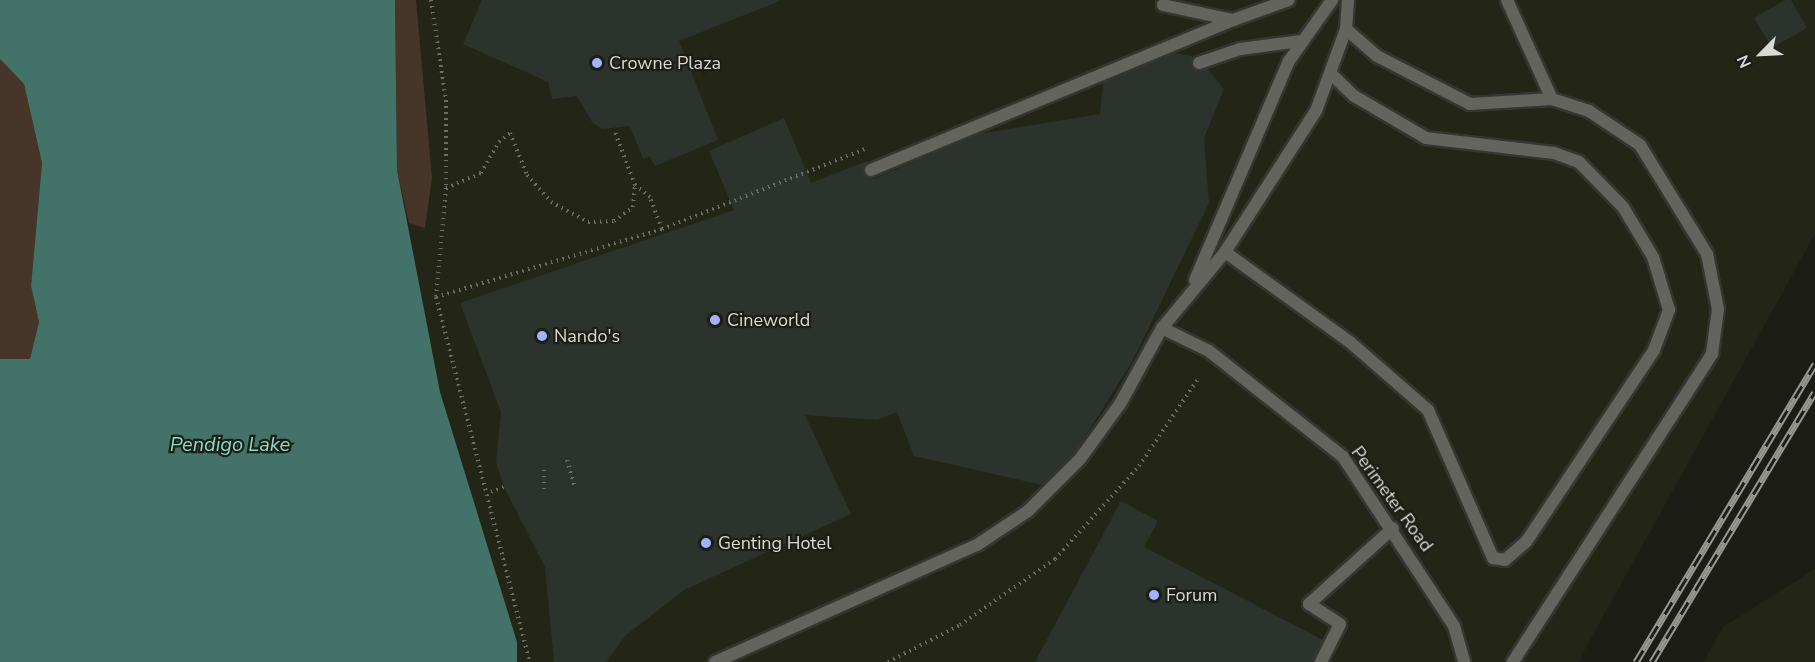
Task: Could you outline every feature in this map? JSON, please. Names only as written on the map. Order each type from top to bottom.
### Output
[{"type":"lane","points":[[871,170],[1233,20],[1289,0]]},
{"type":"lane","points":[[1189,295],[1301,41],[1332,0]]},
{"type":"lane","points":[[715,662],[919,573],[977,545],[1028,511],[1080,459],[1120,404],[1162,328],[1225,252],[1316,111],[1346,29],[1348,0]]},
{"type":"lane","points":[[1508,0],[1552,99]]},
{"type":"lane","points":[[1163,5],[1233,20]]},
{"type":"lane","points":[[1346,29],[1377,56],[1470,104],[1552,99],[1589,111],[1640,145],[1707,254],[1718,309],[1712,354],[1513,662]]},
{"type":"lane","points":[[1199,63],[1240,49],[1301,41]]},
{"type":"lane","points":[[1225,252],[1351,343],[1428,410],[1493,558],[1505,560],[1526,542],[1654,350],[1669,310],[1653,257],[1623,207],[1578,162],[1554,153],[1426,138],[1354,96],[1330,73]]},
{"type":"lane","name":"Perimeter Road","points":[[1162,328],[1209,351],[1343,457],[1393,528],[1454,626],[1464,662]]},
{"type":"lane","points":[[1321,662],[1340,624],[1309,604],[1393,528]]},
{"type":"path","points":[[431,0],[446,100],[446,188],[436,297],[491,492],[530,662]]},
{"type":"path","points":[[446,188],[482,173],[499,142],[510,133],[527,175],[551,202],[588,222],[614,221],[633,207],[635,184],[615,132]]},
{"type":"path","points":[[436,297],[662,229],[877,145]]},
{"type":"path","points":[[635,184],[650,197],[662,229]]},
{"type":"path","points":[[888,662],[960,625],[1055,560],[1139,466],[1198,379]]},
{"type":"path","points":[[567,460],[574,484]]},
{"type":"path","points":[[544,470],[544,492]]},
{"type":"path","points":[[491,492],[504,487]]},
{"type":"shaded area","points":[[0,0],[1815,0],[1815,234],[1578,662],[0,662]]},
{"type":"shaded area","points":[[395,0],[416,0],[432,178],[425,228],[409,223],[397,170]]},
{"type":"shaded area","points":[[0,59],[24,84],[42,163],[31,286],[39,322],[30,360],[0,359]]},
{"type":"shaded area","points":[[1815,569],[1815,662],[1703,662],[1723,627]]},
{"type":"water","name":"Pendigo Lake","points":[[0,0],[395,0],[397,170],[440,392],[517,642],[517,662],[0,662],[0,359],[30,359],[39,322],[31,286],[42,163],[24,84],[0,59]]},
{"type":"building","name":"Crowne Plaza","points":[[482,0],[780,1],[679,41],[718,140],[655,166],[650,156],[643,159],[630,126],[602,129],[592,122],[577,96],[552,99],[548,82],[463,44]]},
{"type":"building","points":[[1785,0],[1791,0],[1807,28],[1772,48],[1754,18]]},
{"type":"building","points":[[1175,53],[1192,56],[1193,69],[1207,69],[1224,89],[1204,138],[1209,203],[1132,362],[1074,454],[1042,485],[914,456],[897,412],[877,420],[805,415],[851,514],[684,590],[626,635],[606,662],[554,662],[545,567],[504,487],[496,462],[501,412],[460,303],[734,210],[709,151],[784,118],[811,183],[867,161],[863,173],[874,179],[978,134],[1100,114],[1103,83]]},
{"type":"building","name":"Forum","points":[[1121,501],[1158,521],[1144,547],[1323,640],[1313,662],[1035,662]]},
{"type":"railway","points":[[1636,662],[1815,364]]},
{"type":"railway","points":[[1652,662],[1815,392]]},
{"type":"place","name":"Crowne Plaza","points":[[597,63]]},
{"type":"place","name":"Cineworld","points":[[715,320]]},
{"type":"place","name":"Nando's","points":[[542,336]]},
{"type":"place","name":"Genting Hotel","points":[[706,543]]},
{"type":"place","name":"Forum","points":[[1154,595]]}]
